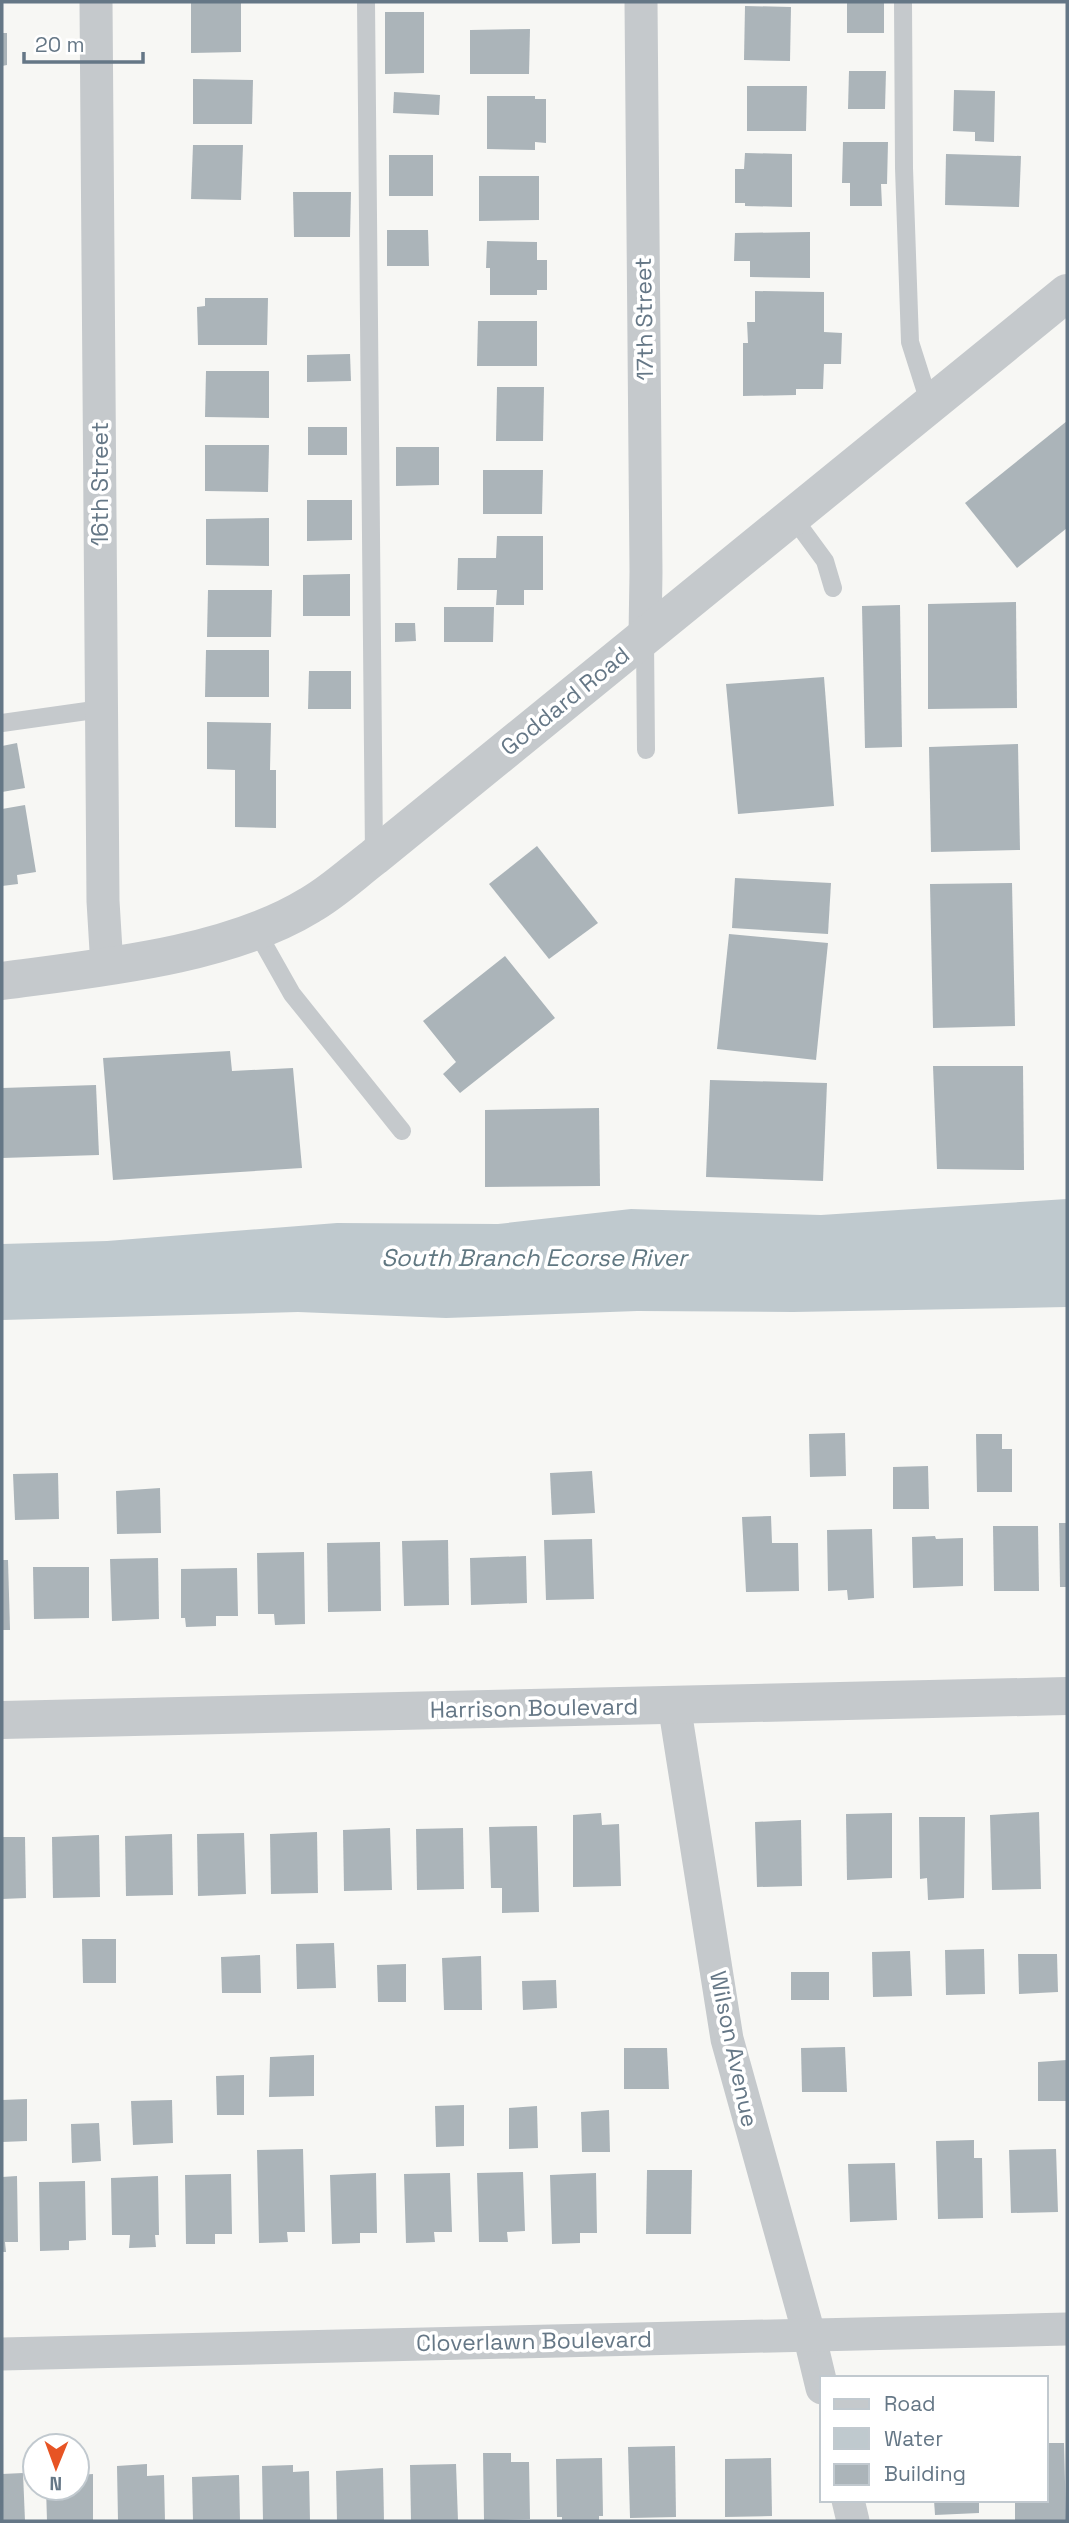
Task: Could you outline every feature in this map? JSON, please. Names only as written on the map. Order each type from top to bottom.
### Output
[{"type":"street","name":"16th Street","points":[[96,2],[103,901],[107,967]]},
{"type":"street","name":"17th Street","points":[[641,2],[645,636]]},
{"type":"street","name":"Goddard Road","points":[[2,981],[107,967],[198,948],[257,932],[311,905],[374,857],[930,405],[1063,306]]},
{"type":"street","name":"Harrison Boulevard","points":[[2,1720],[1067,1696]]},
{"type":"street","name":"Wilson Avenue","points":[[674,1704],[727,2039],[820,2380]]},
{"type":"street","name":"Cloverlawn Boulevard","points":[[2,2354],[1067,2329]]},
{"type":"street","points":[[848,2502],[853,2521]]},
{"type":"lane","points":[[366,2],[374,857]]},
{"type":"lane","points":[[903,2],[904,167],[910,342],[930,405]]},
{"type":"lane","points":[[792,516],[825,561],[833,588]]},
{"type":"lane","points":[[645,636],[646,750]]},
{"type":"lane","points":[[2,723],[101,709]]},
{"type":"lane","points":[[257,932],[292,994],[402,1131]]},
{"type":"water","name":"South Branch Ecorse River","points":[[1067,1199],[1067,1307],[793,1312],[637,1311],[446,1318],[298,1312],[2,1320],[2,1244],[107,1241],[337,1223],[498,1224],[631,1209],[821,1215]]},
{"type":"building","points":[[191,2],[241,2],[241,52],[191,53]]},
{"type":"building","points":[[847,2],[884,2],[884,33],[847,33]]},
{"type":"building","points":[[745,6],[791,7],[790,61],[744,60]]},
{"type":"building","points":[[385,12],[424,12],[424,73],[385,74]]},
{"type":"building","points":[[530,29],[529,74],[470,74],[470,30]]},
{"type":"building","points":[[2,33],[7,33],[7,65],[2,66]]},
{"type":"building","points":[[849,71],[886,71],[885,109],[848,109]]},
{"type":"building","points":[[193,79],[253,80],[252,124],[193,124]]},
{"type":"building","points":[[747,86],[807,86],[806,131],[747,131]]},
{"type":"building","points":[[954,90],[995,91],[994,142],[975,141],[975,132],[953,131]]},
{"type":"building","points":[[394,92],[440,95],[439,115],[393,113]]},
{"type":"building","points":[[487,96],[535,96],[535,99],[546,99],[546,143],[535,142],[535,150],[487,149]]},
{"type":"building","points":[[843,142],[888,142],[887,184],[881,184],[882,206],[850,206],[850,183],[842,183]]},
{"type":"building","points":[[193,145],[243,145],[241,200],[191,199]]},
{"type":"building","points":[[745,153],[792,154],[792,207],[745,206],[745,203],[735,203],[735,169],[744,169]]},
{"type":"building","points":[[946,154],[1021,156],[1019,207],[945,205]]},
{"type":"building","points":[[389,155],[433,155],[433,196],[389,196]]},
{"type":"building","points":[[479,176],[539,176],[539,220],[479,221]]},
{"type":"building","points":[[293,192],[351,192],[350,237],[294,237]]},
{"type":"building","points":[[387,230],[428,230],[429,266],[387,266]]},
{"type":"building","points":[[810,232],[810,278],[750,277],[750,261],[734,261],[735,233]]},
{"type":"building","points":[[487,241],[537,242],[537,260],[547,260],[547,290],[537,290],[537,295],[490,295],[490,268],[486,268]]},
{"type":"building","points":[[755,291],[824,292],[824,332],[842,333],[841,364],[824,364],[823,389],[796,389],[796,395],[743,396],[743,343],[748,343],[747,322],[755,322]]},
{"type":"building","points":[[205,298],[268,298],[267,345],[198,345],[197,307],[205,306]]},
{"type":"building","points":[[478,321],[537,321],[537,366],[477,366]]},
{"type":"building","points":[[350,354],[351,381],[307,382],[307,355]]},
{"type":"building","points":[[206,371],[269,371],[269,418],[205,417]]},
{"type":"building","points":[[497,387],[544,387],[543,441],[496,441]]},
{"type":"building","points":[[1067,421],[1067,528],[1017,568],[965,503]]},
{"type":"building","points":[[308,427],[347,427],[347,455],[308,455]]},
{"type":"building","points":[[205,445],[269,445],[268,492],[205,491]]},
{"type":"building","points":[[396,447],[439,447],[439,485],[396,486]]},
{"type":"building","points":[[483,470],[543,470],[542,514],[483,514]]},
{"type":"building","points":[[307,500],[352,500],[352,540],[307,541]]},
{"type":"building","points":[[269,518],[269,566],[206,565],[206,519]]},
{"type":"building","points":[[497,536],[543,536],[543,590],[524,590],[524,605],[496,605],[497,590],[457,590],[458,558],[496,558]]},
{"type":"building","points":[[350,574],[350,616],[303,616],[303,575]]},
{"type":"building","points":[[208,590],[272,590],[271,637],[207,637]]},
{"type":"building","points":[[1016,602],[1017,708],[928,709],[928,604]]},
{"type":"building","points":[[900,605],[902,747],[865,748],[862,606]]},
{"type":"building","points":[[444,607],[494,607],[493,642],[444,642]]},
{"type":"building","points":[[395,623],[415,623],[416,641],[395,642]]},
{"type":"building","points":[[206,650],[269,650],[269,697],[205,697]]},
{"type":"building","points":[[309,671],[351,671],[351,709],[308,709]]},
{"type":"building","points":[[824,677],[834,806],[738,814],[726,684]]},
{"type":"building","points":[[207,722],[271,723],[270,770],[276,770],[276,828],[235,827],[235,770],[207,769]]},
{"type":"building","points":[[17,743],[25,788],[2,792],[2,746]]},
{"type":"building","points":[[1018,744],[1020,850],[931,852],[929,747]]},
{"type":"building","points":[[25,805],[36,872],[17,875],[18,884],[2,886],[2,809]]},
{"type":"building","points":[[537,846],[598,923],[549,959],[489,884]]},
{"type":"building","points":[[735,878],[831,883],[828,934],[732,928]]},
{"type":"building","points":[[1012,883],[1015,1026],[933,1028],[930,884]]},
{"type":"building","points":[[729,934],[828,943],[816,1060],[717,1049]]},
{"type":"building","points":[[505,956],[555,1018],[460,1093],[443,1074],[456,1062],[423,1021]]},
{"type":"building","points":[[230,1051],[232,1071],[293,1068],[302,1168],[113,1180],[103,1058]]},
{"type":"building","points":[[933,1066],[1023,1066],[1024,1170],[937,1169]]},
{"type":"building","points":[[710,1080],[827,1083],[823,1181],[706,1177]]},
{"type":"building","points":[[96,1085],[99,1155],[2,1158],[2,1088]]},
{"type":"building","points":[[599,1108],[600,1186],[485,1187],[485,1110]]},
{"type":"building","points":[[845,1433],[846,1476],[810,1477],[809,1434]]},
{"type":"building","points":[[976,1434],[1002,1434],[1002,1449],[1012,1449],[1012,1492],[977,1492]]},
{"type":"building","points":[[928,1466],[929,1509],[893,1509],[893,1467]]},
{"type":"building","points":[[592,1471],[595,1513],[552,1515],[550,1473]]},
{"type":"building","points":[[58,1473],[59,1519],[15,1520],[13,1474]]},
{"type":"building","points":[[160,1488],[161,1533],[117,1534],[116,1491]]},
{"type":"building","points":[[771,1516],[772,1543],[798,1543],[799,1591],[746,1592],[742,1517]]},
{"type":"building","points":[[1059,1523],[1067,1523],[1067,1587],[1060,1587]]},
{"type":"building","points":[[993,1526],[1038,1526],[1039,1591],[994,1591]]},
{"type":"building","points":[[872,1529],[874,1598],[848,1600],[847,1590],[828,1591],[827,1530]]},
{"type":"building","points":[[935,1536],[936,1539],[963,1538],[963,1586],[913,1588],[912,1537]]},
{"type":"building","points":[[592,1539],[594,1599],[546,1600],[544,1540]]},
{"type":"building","points":[[448,1540],[449,1605],[404,1606],[402,1541]]},
{"type":"building","points":[[380,1542],[381,1611],[328,1612],[327,1543]]},
{"type":"building","points":[[304,1552],[305,1624],[275,1625],[274,1614],[258,1614],[257,1553]]},
{"type":"building","points":[[526,1556],[527,1603],[471,1605],[470,1558]]},
{"type":"building","points":[[158,1558],[159,1619],[112,1621],[110,1559]]},
{"type":"building","points":[[2,1560],[8,1560],[10,1630],[2,1630]]},
{"type":"building","points":[[33,1567],[89,1567],[89,1618],[34,1619]]},
{"type":"building","points":[[237,1568],[238,1616],[216,1616],[216,1626],[186,1627],[185,1618],[181,1618],[181,1569]]},
{"type":"building","points":[[1039,1812],[1041,1889],[992,1890],[990,1815]]},
{"type":"building","points":[[601,1813],[602,1825],[619,1824],[621,1886],[573,1887],[573,1815]]},
{"type":"building","points":[[892,1813],[892,1878],[847,1880],[846,1814]]},
{"type":"building","points":[[919,1817],[965,1817],[964,1898],[928,1900],[927,1878],[920,1879]]},
{"type":"building","points":[[801,1820],[802,1886],[757,1887],[755,1822]]},
{"type":"building","points":[[537,1826],[539,1912],[502,1913],[502,1888],[491,1888],[489,1827]]},
{"type":"building","points":[[390,1828],[392,1890],[344,1891],[343,1830]]},
{"type":"building","points":[[463,1828],[464,1889],[417,1890],[416,1829]]},
{"type":"building","points":[[317,1832],[318,1893],[271,1894],[270,1834]]},
{"type":"building","points":[[244,1833],[246,1894],[198,1896],[197,1834]]},
{"type":"building","points":[[172,1834],[173,1895],[126,1896],[125,1836]]},
{"type":"building","points":[[99,1835],[100,1897],[53,1898],[52,1837]]},
{"type":"building","points":[[2,1837],[25,1837],[26,1898],[2,1899]]},
{"type":"building","points":[[82,1939],[116,1939],[116,1983],[83,1983]]},
{"type":"building","points":[[334,1943],[336,1988],[297,1989],[296,1944]]},
{"type":"building","points":[[984,1949],[985,1994],[946,1995],[945,1950]]},
{"type":"building","points":[[910,1951],[912,1996],[873,1997],[872,1952]]},
{"type":"building","points":[[1018,1954],[1057,1954],[1058,1992],[1019,1994]]},
{"type":"building","points":[[260,1955],[261,1993],[222,1993],[221,1957]]},
{"type":"building","points":[[481,1956],[482,2010],[444,2010],[442,1958]]},
{"type":"building","points":[[406,1964],[406,2002],[378,2002],[377,1965]]},
{"type":"building","points":[[791,1972],[829,1972],[829,2000],[791,2000]]},
{"type":"building","points":[[556,1980],[557,2008],[523,2010],[522,1981]]},
{"type":"building","points":[[845,2047],[847,2092],[802,2092],[801,2048]]},
{"type":"building","points":[[624,2048],[667,2048],[669,2089],[624,2089]]},
{"type":"building","points":[[314,2055],[314,2096],[269,2097],[270,2057]]},
{"type":"building","points":[[1067,2060],[1067,2101],[1038,2101],[1038,2062]]},
{"type":"building","points":[[244,2075],[244,2115],[217,2115],[216,2076]]},
{"type":"building","points":[[27,2099],[27,2141],[2,2142],[2,2100]]},
{"type":"building","points":[[172,2100],[173,2143],[133,2145],[131,2101]]},
{"type":"building","points":[[464,2105],[464,2146],[436,2147],[435,2106]]},
{"type":"building","points":[[537,2106],[538,2148],[509,2149],[509,2108]]},
{"type":"building","points":[[609,2110],[610,2152],[582,2152],[581,2112]]},
{"type":"building","points":[[99,2123],[101,2161],[72,2163],[71,2124]]},
{"type":"building","points":[[974,2140],[974,2158],[982,2158],[983,2218],[938,2219],[936,2141]]},
{"type":"building","points":[[303,2149],[305,2232],[287,2232],[288,2242],[259,2243],[257,2150]]},
{"type":"building","points":[[1056,2149],[1058,2212],[1011,2213],[1009,2150]]},
{"type":"building","points":[[895,2163],[897,2220],[850,2222],[848,2164]]},
{"type":"building","points":[[647,2170],[692,2170],[691,2234],[646,2234]]},
{"type":"building","points":[[523,2172],[525,2231],[507,2232],[508,2242],[479,2242],[477,2173]]},
{"type":"building","points":[[376,2173],[377,2233],[360,2233],[360,2243],[332,2244],[330,2175]]},
{"type":"building","points":[[450,2173],[452,2232],[434,2232],[435,2242],[406,2243],[404,2174]]},
{"type":"building","points":[[596,2173],[597,2233],[580,2233],[580,2243],[552,2244],[550,2175]]},
{"type":"building","points":[[231,2174],[232,2234],[215,2234],[215,2244],[186,2244],[185,2175]]},
{"type":"building","points":[[17,2176],[18,2242],[5,2242],[6,2252],[2,2252],[2,2177]]},
{"type":"building","points":[[158,2176],[159,2235],[155,2235],[156,2247],[129,2248],[130,2235],[112,2235],[111,2178]]},
{"type":"building","points":[[85,2181],[86,2240],[69,2241],[69,2250],[40,2251],[39,2182]]},
{"type":"building","points":[[1048,2443],[1064,2443],[1066,2521],[1015,2521],[1015,2502],[1048,2502]]},
{"type":"building","points":[[675,2446],[676,2517],[630,2518],[628,2447]]},
{"type":"building","points":[[483,2453],[511,2453],[511,2462],[529,2462],[530,2519],[484,2520]]},
{"type":"building","points":[[602,2458],[603,2516],[599,2516],[599,2521],[562,2521],[562,2517],[557,2517],[556,2459]]},
{"type":"building","points":[[771,2458],[772,2516],[725,2517],[725,2459]]},
{"type":"building","points":[[147,2464],[147,2476],[164,2475],[165,2521],[118,2521],[117,2466]]},
{"type":"building","points":[[456,2464],[458,2521],[411,2521],[410,2465]]},
{"type":"building","points":[[293,2465],[293,2472],[309,2471],[310,2521],[263,2521],[262,2466]]},
{"type":"building","points":[[383,2468],[384,2521],[337,2521],[336,2471]]},
{"type":"building","points":[[21,2473],[21,2502],[24,2502],[25,2521],[2,2521],[2,2474]]},
{"type":"building","points":[[91,2474],[93,2521],[47,2521],[46,2502],[91,2502]]},
{"type":"building","points":[[239,2475],[240,2521],[193,2521],[192,2477]]},
{"type":"building","points":[[934,2502],[979,2502],[979,2513],[935,2515]]}]
